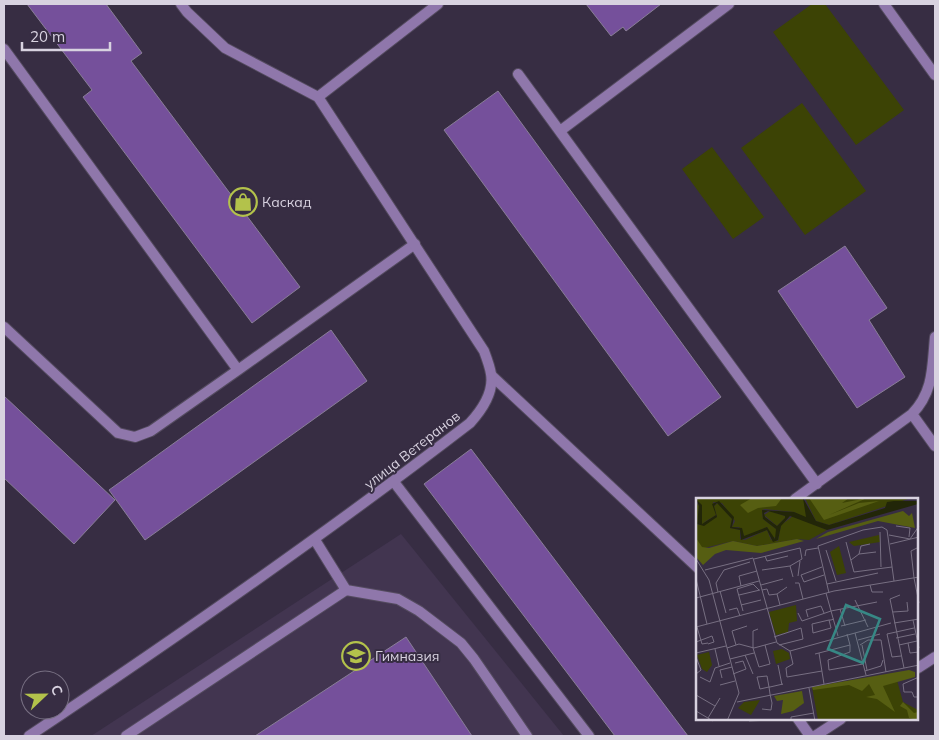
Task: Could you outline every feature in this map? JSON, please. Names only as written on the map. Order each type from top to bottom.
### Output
[{"type":"street","points":[[181,4],[187,12],[226,48],[318,97],[438,4]]},
{"type":"street","points":[[560,131],[729,4]]},
{"type":"street","points":[[884,4],[935,75]]},
{"type":"street","points":[[4,49],[238,370]]},
{"type":"street","points":[[518,74],[817,484]]},
{"type":"street","name":"улица Ветеранов","points":[[29,736],[315,540],[394,482],[470,423],[481,411],[488,398],[492,376],[484,351],[318,97]]},
{"type":"street","points":[[4,327],[118,433],[135,437],[151,432],[415,244]]},
{"type":"street","points":[[797,498],[912,414],[922,403],[930,386],[935,337]]},
{"type":"street","points":[[492,376],[696,565]]},
{"type":"street","points":[[912,414],[935,446]]},
{"type":"street","points":[[394,482],[589,736]]},
{"type":"street","points":[[315,540],[346,590]]},
{"type":"street","points":[[126,736],[346,590],[398,599],[419,611],[461,643],[527,736]]},
{"type":"street","points":[[919,667],[935,657]]},
{"type":"street","points":[[799,720],[810,736]]},
{"type":"street","points":[[815,736],[839,720]]},
{"type":"shaded area","name":"Гимназия","points":[[401,534],[564,736],[91,736]]},
{"type":"green space","points":[[812,4],[825,4],[904,110],[856,145],[773,32]]},
{"type":"green space","points":[[802,103],[866,191],[805,235],[741,148]]},
{"type":"green space","points":[[712,147],[764,217],[733,239],[682,169]]},
{"type":"building","points":[[27,4],[106,4],[142,53],[131,61],[300,287],[252,323],[83,97],[92,90]]},
{"type":"building","points":[[586,4],[661,4],[626,31],[623,27],[611,36]]},
{"type":"building","points":[[498,91],[721,397],[668,436],[444,130]]},
{"type":"building","points":[[845,246],[887,308],[869,320],[905,377],[857,408],[778,291]]},
{"type":"building","points":[[331,330],[367,381],[145,540],[109,490]]},
{"type":"building","points":[[4,396],[115,500],[74,544],[4,478]]},
{"type":"building","points":[[471,449],[688,736],[615,736],[424,484]]},
{"type":"building","points":[[406,637],[472,736],[255,736]]},
{"type":"place","name":"Каскад","points":[[243,202]]},
{"type":"place","name":"Гимназия","points":[[356,656]]}]
